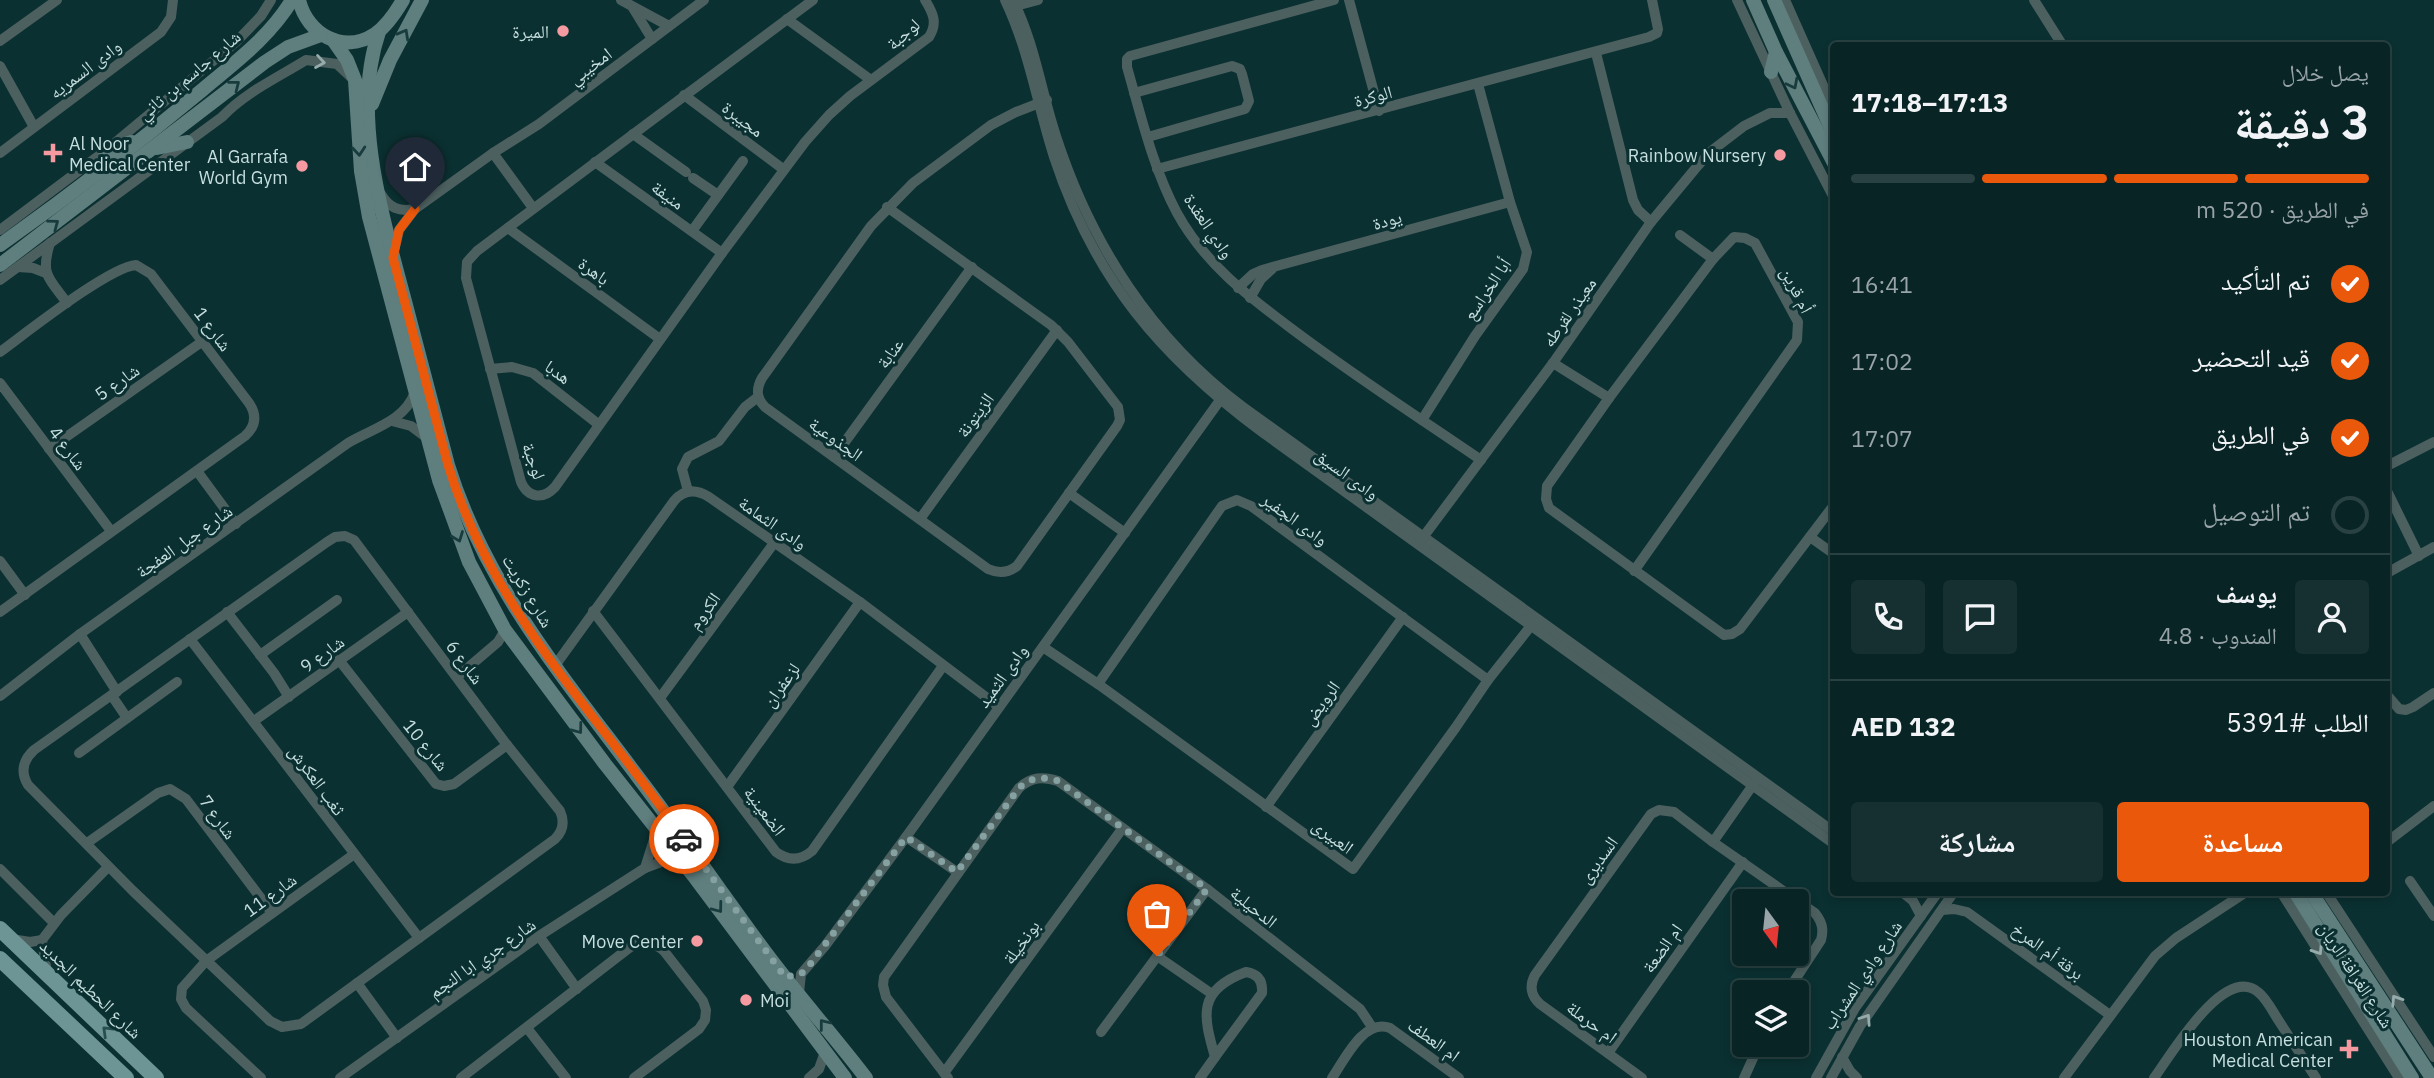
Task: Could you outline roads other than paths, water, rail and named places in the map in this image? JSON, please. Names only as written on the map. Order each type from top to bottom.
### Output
[{"type":"main road","name":"شارع جاسم بن ثاني","points":[[0,265],[149,143],[275,25],[292,0]]},
{"type":"main road","name":"شارع زكريت","points":[[299,0],[308,22],[347,60],[355,80],[360,161],[368,209],[427,438],[464,552],[505,637],[682,862],[841,1073]]},
{"type":"main road","points":[[379,32],[403,0]]},
{"type":"main road","points":[[368,115],[386,68],[422,0]]},
{"type":"main road","points":[[1753,0],[1776,52],[1828,137]]},
{"type":"main road","points":[[1774,0],[1828,137]]},
{"type":"main road","name":"شارع جاسم بن ثاني","points":[[0,245],[288,47],[327,38],[353,42],[379,32]]},
{"type":"main road","name":"شارع زكريت","points":[[379,32],[370,63],[368,115],[377,187],[448,465],[458,496],[492,571],[550,661],[785,977],[866,1078]]},
{"type":"main road","points":[[1771,72],[1776,52]]},
{"type":"main road","points":[[1803,136],[1828,137]]},
{"type":"main road","points":[[106,151],[149,143],[187,142]]},
{"type":"main road","name":"شارع الغرافة الريان","points":[[2298,896],[2412,1078]]},
{"type":"main road","name":"شارع الغرافة الريان","points":[[2314,896],[2432,1078]]},
{"type":"main road","points":[[2340,915],[2343,941]]},
{"type":"main road","name":"شارع الحطيم الجديد","points":[[5,934],[156,1078]]},
{"type":"main road","points":[[4,966],[126,1078]]},
{"type":"main road","points":[[2361,1018],[2377,1020]]},
{"type":"street","points":[[0,41],[57,0]]},
{"type":"street","name":"وادى السمريه","points":[[0,153],[161,32],[171,17],[173,0]]},
{"type":"street","points":[[0,229],[106,151],[236,42],[256,22],[271,0]]},
{"type":"street","points":[[621,0],[669,26]]},
{"type":"street","name":"امخيبي","points":[[393,258],[399,230],[415,209],[539,124],[704,0]]},
{"type":"street","name":"لوجبة","points":[[813,0],[471,256],[465,270],[521,482],[531,494],[541,496],[551,491],[783,169],[829,115],[932,33],[934,18],[925,0]]},
{"type":"street","points":[[1011,4],[1038,0]]},
{"type":"street","name":"وادي العقدة","points":[[1334,0],[1130,56],[1126,63],[1157,169],[1184,224],[1211,263],[1238,288],[1322,352],[1481,460]]},
{"type":"street","points":[[1349,0],[1379,111]]},
{"type":"street","name":"الوكرة","points":[[1157,169],[1596,53],[1654,35],[1658,26],[1652,0]]},
{"type":"street","points":[[1737,0],[1830,190]]},
{"type":"street","points":[[1785,0],[1830,101]]},
{"type":"street","points":[[2034,0],[2060,42]]},
{"type":"street","name":"وادى السيق","points":[[1011,4],[1043,101],[1082,204],[1116,270],[1168,338],[1223,397],[1756,782],[1830,841]]},
{"type":"street","points":[[632,7],[652,39]]},
{"type":"street","points":[[787,19],[871,80]]},
{"type":"street","points":[[1596,53],[1633,200],[1638,210],[1651,222]]},
{"type":"street","points":[[0,280],[222,117],[246,94],[306,60],[337,64],[355,80]]},
{"type":"street","points":[[0,66],[34,127]]},
{"type":"street","points":[[1134,93],[1233,66],[1240,69],[1242,74],[1249,101],[1245,109],[1147,136]]},
{"type":"street","name":"أبا الخراسع","points":[[1422,420],[1475,336],[1523,269],[1527,253],[1510,202],[1478,84]]},
{"type":"street","name":"معيذر لقرطه","points":[[1764,115],[1782,94]]},
{"type":"street","name":"مجيبرة","points":[[684,95],[783,169]]},
{"type":"street","points":[[550,661],[566,649],[674,501],[688,491],[682,474],[688,457],[719,441],[747,404],[758,397],[757,390],[762,379],[887,207],[926,172],[991,125],[1043,101]]},
{"type":"street","name":"معيذر لقرطه","points":[[1421,541],[1553,363],[1651,222],[1710,152],[1735,132],[1764,115],[1790,113]]},
{"type":"street","points":[[633,134],[718,195]]},
{"type":"street","points":[[493,153],[533,208]]},
{"type":"street","points":[[692,231],[743,161]]},
{"type":"street","name":"منيفة","points":[[595,162],[722,253]]},
{"type":"street","points":[[377,187],[391,206],[404,211],[415,209]]},
{"type":"street","name":"يودة","points":[[1238,288],[1253,274],[1510,202]]},
{"type":"street","name":"الجذوعية","points":[[758,397],[765,407],[988,569],[1000,573],[1017,566],[1117,426],[1120,413],[1115,401],[1056,330],[887,207]]},
{"type":"street","name":"باهرة","points":[[508,228],[660,340]]},
{"type":"street","points":[[1679,235],[1713,259]]},
{"type":"street","name":"أم قرين","points":[[1634,571],[1797,340],[1798,322],[1755,243],[1734,237],[1713,259],[1547,486],[1546,499],[1549,508],[1634,571],[1724,635],[1740,629],[1830,510]]},
{"type":"street","points":[[46,273],[46,256],[50,243]]},
{"type":"street","name":"شارع 1","points":[[0,352],[67,303],[120,270],[136,265],[151,274],[252,408],[255,418],[249,432],[0,612]]},
{"type":"street","points":[[18,267],[33,268],[46,273],[67,303]]},
{"type":"street","name":"عنابة","points":[[834,457],[972,267]]},
{"type":"street","points":[[1250,298],[1261,279],[1272,269]]},
{"type":"street","name":"الزيتونة","points":[[920,519],[1056,330]]},
{"type":"street","name":"شارع 5","points":[[49,449],[203,341]]},
{"type":"street","points":[[1553,363],[1609,398]]},
{"type":"street","name":"هدبا","points":[[490,369],[512,367],[533,373],[598,424]]},
{"type":"street","name":"شارع 4","points":[[0,383],[111,531]]},
{"type":"street","name":"شارع جبل العفجة","points":[[0,696],[80,634],[348,443],[392,421],[407,408],[415,392]]},
{"type":"street","name":"وادى الثميد","points":[[801,974],[906,837],[1223,397]]},
{"type":"street","points":[[392,421],[411,426],[427,438]]},
{"type":"street","points":[[2390,464],[2434,442]]},
{"type":"street","points":[[197,471],[236,524]]},
{"type":"street","name":"وادى الثمامة","points":[[688,491],[700,492],[709,497],[860,602],[999,708]]},
{"type":"street","points":[[1069,492],[1125,533]]},
{"type":"street","points":[[2390,497],[2419,556]]},
{"type":"street","name":"وادى الجفير","points":[[1098,684],[1222,506],[1237,500],[1251,506],[1488,680]]},
{"type":"street","name":"شارع 6","points":[[345,536],[354,540],[562,817],[562,829],[555,839],[301,1024],[282,1027],[271,1021],[108,867],[28,785],[23,769],[34,750],[227,612],[335,537],[345,536]]},
{"type":"street","points":[[1810,537],[1830,551]]},
{"type":"street","name":"الكروم","points":[[660,698],[774,543]]},
{"type":"street","points":[[2390,571],[2434,547]]},
{"type":"street","points":[[0,561],[25,595]]},
{"type":"street","points":[[260,655],[337,600]]},
{"type":"street","name":"لزعفران","points":[[727,787],[860,602]]},
{"type":"street","name":"الضعينية","points":[[593,611],[776,852],[788,859],[807,855],[943,666]]},
{"type":"street","points":[[227,612],[274,673],[286,682],[291,695]]},
{"type":"street","name":"شارع 9","points":[[254,721],[408,612]]},
{"type":"street","name":"الرويض","points":[[1266,807],[1403,617]]},
{"type":"street","name":"العبيرى","points":[[1042,647],[1098,684],[1353,869],[1488,680],[1534,622]]},
{"type":"street","points":[[80,634],[127,718]]},
{"type":"street","points":[[457,677],[505,637]]},
{"type":"street","name":"ثغب العكرش","points":[[190,639],[419,938]]},
{"type":"street","name":"شارع 10","points":[[339,660],[436,783],[444,786],[454,784],[506,745]]},
{"type":"street","points":[[79,753],[177,682]]},
{"type":"street","points":[[2390,698],[2399,709],[2406,710],[2434,693]]},
{"type":"street","name":"الدحيلية","points":[[946,1076],[890,1003],[883,985],[888,969],[957,872],[1019,788],[1033,779],[1058,781],[1207,889],[1360,1009],[1372,1027]]},
{"type":"street","points":[[1713,842],[1756,782]]},
{"type":"street","name":"وادى السيق","points":[[1756,782],[1830,829]]},
{"type":"street","name":"شارع 7","points":[[87,843],[158,793],[170,789],[186,799],[272,913]]},
{"type":"street","points":[[2390,838],[2434,806]]},
{"type":"street","name":"السديرى","points":[[1532,986],[1535,975],[1651,814],[1659,810],[1674,812],[1815,913],[1822,926],[1821,940],[1795,980]]},
{"type":"street","name":"بونخيلة","points":[[946,1076],[1122,829]]},
{"type":"street","points":[[645,868],[657,830]]},
{"type":"street","points":[[906,837],[957,872]]},
{"type":"street","name":"شارع 11","points":[[261,1078],[183,1004],[183,988],[206,961],[353,855]]},
{"type":"street","name":"شارع جري ابا النجم","points":[[340,1078],[539,936],[645,868],[669,859],[682,862]]},
{"type":"street","name":"ام الضعة","points":[[1608,1054],[1743,862]]},
{"type":"street","points":[[48,974],[42,940],[54,923],[108,867]]},
{"type":"street","points":[[0,869],[54,923]]},
{"type":"street","points":[[2410,881],[2432,909]]},
{"type":"street","points":[[1101,1032],[1207,889]]},
{"type":"street","points":[[1907,896],[1922,916]]},
{"type":"street","name":"شارع وادي المشراب","points":[[1816,1078],[1855,1009],[1936,896]]},
{"type":"street","name":"شارع وادي المشراب","points":[[1832,1077],[1860,1026],[1953,896]]},
{"type":"street","points":[[1958,896],[1967,912]]},
{"type":"street","points":[[2067,1077],[2110,1015],[2163,948],[2240,896]]},
{"type":"street","name":"شارع الغرافة الريان","points":[[2284,896],[2399,1078]]},
{"type":"street","name":"شارع الغرافة الريان","points":[[2331,896],[2340,915],[2434,1057]]},
{"type":"street","points":[[1942,910],[1967,912]]},
{"type":"street","name":"برقة أم المرخ","points":[[1967,912],[2110,1015]]},
{"type":"street","points":[[5,934],[30,942],[42,940]]},
{"type":"street","points":[[539,936],[577,989]]},
{"type":"street","points":[[461,1078],[629,948],[648,942],[660,946],[703,1001],[706,1014],[699,1029],[634,1078]]},
{"type":"street","points":[[1157,956],[1212,994]]},
{"type":"street","points":[[1200,1078],[1262,993],[1263,985],[1260,978],[1254,974],[1246,972],[1224,982],[1208,1001],[1205,1017],[1215,1057]]},
{"type":"street","points":[[785,977],[801,974],[799,993]]},
{"type":"street","points":[[357,983],[397,1038]]},
{"type":"street","name":"ام حرملة","points":[[1532,986],[1537,1002],[1642,1078]]},
{"type":"street","points":[[2154,1078],[2210,1003],[2227,991],[2244,986],[2252,988],[2264,998],[2310,1076]]},
{"type":"street","name":"ام العطف","points":[[1372,1027],[1382,1025],[1390,1028],[1459,1078]]},
{"type":"street","points":[[1332,1078],[1364,1033],[1372,1027]]},
{"type":"street","points":[[527,1028],[566,1078]]},
{"type":"street","points":[[809,1078],[819,1069],[825,1052]]},
{"type":"street","points":[[1744,1078],[1754,1057]]},
{"type":"street","points":[[1843,1057],[1855,1077]]},
{"type":"street","points":[[819,1069],[841,1073]]},
{"type":"street","points":[[1832,1077],[1855,1077]]},
{"type":"place","name":"الميرة","points":[[563,31]]},
{"type":"place","name":"Al Noor Medical Center","points":[[53,153]]},
{"type":"place","name":"Rainbow Nursery","points":[[1780,155]]},
{"type":"place","name":"Al Garrafa World Gym","points":[[302,166]]},
{"type":"place","name":"Move Center","points":[[697,941]]},
{"type":"place","name":"Moi","points":[[746,1000]]},
{"type":"place","name":"Houston American Medical Center","points":[[2349,1049]]}]
